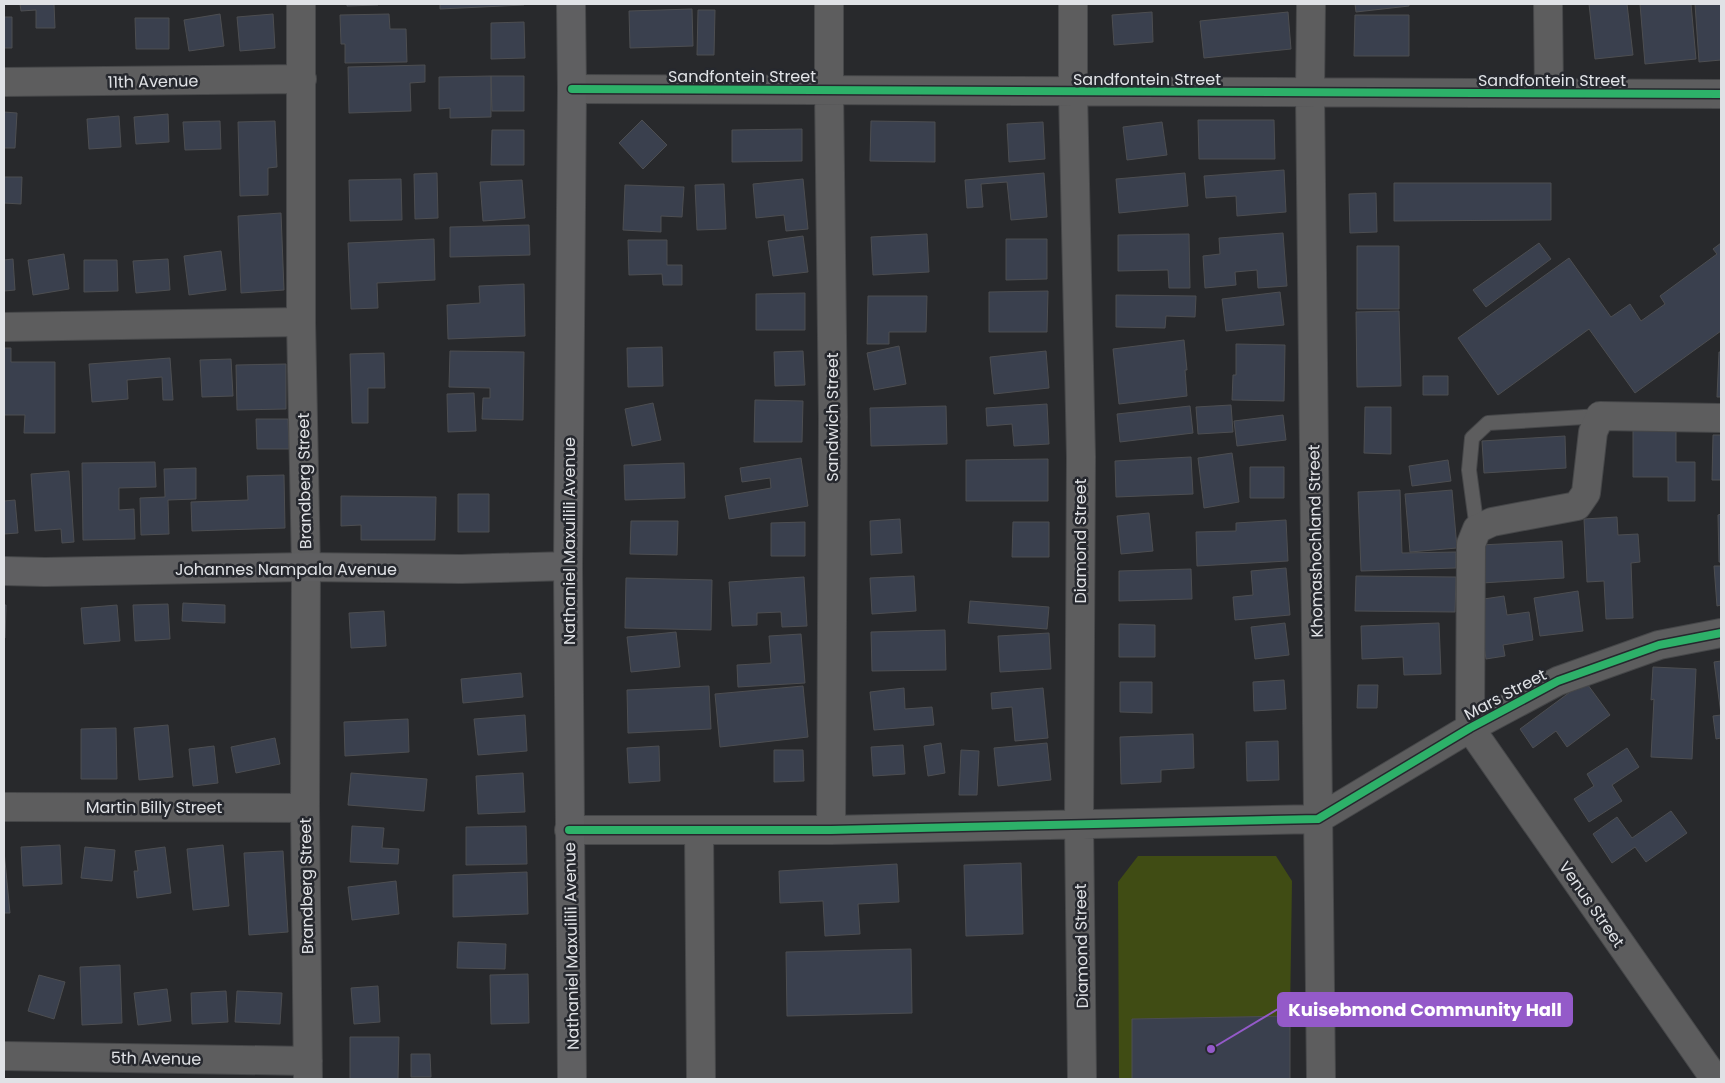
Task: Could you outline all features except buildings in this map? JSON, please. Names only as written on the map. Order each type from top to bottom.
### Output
[{"type":"street","name":"Brandberg Street","points":[[301,4],[301,322],[306,567],[305,808],[308,1070]]},
{"type":"street","name":"Nathaniel Maxuilili Avenue","points":[[571,4],[568,566],[572,1079]]},
{"type":"street","name":"Sandwich Street","points":[[829,4],[828,90],[833,417],[831,830]]},
{"type":"street","name":"Diamond Street","points":[[1073,4],[1073,92],[1081,457],[1079,824],[1082,1079]]},
{"type":"street","name":"Khomashochland Street","points":[[1311,4],[1310,93],[1321,1079]]},
{"type":"street","points":[[1548,4],[1549,93]]},
{"type":"street","name":"11th Avenue","points":[[4,82],[302,79]]},
{"type":"street","name":"Sandfontein Street","points":[[572,89],[1721,94]]},
{"type":"street","points":[[4,327],[301,322]]},
{"type":"street","points":[[1470,728],[1470,544],[1477,529],[1492,522],[1577,506],[1586,493],[1593,432],[1600,416],[1721,418]]},
{"type":"street","name":"Johannes Nampala Avenue","points":[[4,571],[45,572],[306,567],[461,569],[568,566]]},
{"type":"street","name":"Mars Street","points":[[1318,820],[1470,728],[1558,680],[1659,645],[1721,632]]},
{"type":"street","name":"Venus Street","points":[[1470,728],[1715,1079]]},
{"type":"street","name":"Martin Billy Street","points":[[4,807],[305,808]]},
{"type":"street","points":[[569,830],[831,830],[1318,820]]},
{"type":"street","points":[[700,830],[702,1079]]},
{"type":"street","name":"5th Avenue","points":[[6,1061],[308,1070]]},
{"type":"lane","points":[[1477,529],[1470,470],[1472,438],[1488,423],[1600,416]]},
{"type":"green space","points":[[1138,856],[1276,856],[1292,881],[1290,1016],[1132,1019],[1132,1079],[1119,1079],[1118,882]]},
{"type":"cycle path","points":[[572,89],[1721,94]]},
{"type":"cycle path","points":[[569,830],[831,830],[1318,819],[1470,728],[1558,681],[1659,645],[1721,633]]},
{"type":"place","name":"Kuisebmond Community Hall","points":[[1211,1049]]}]
